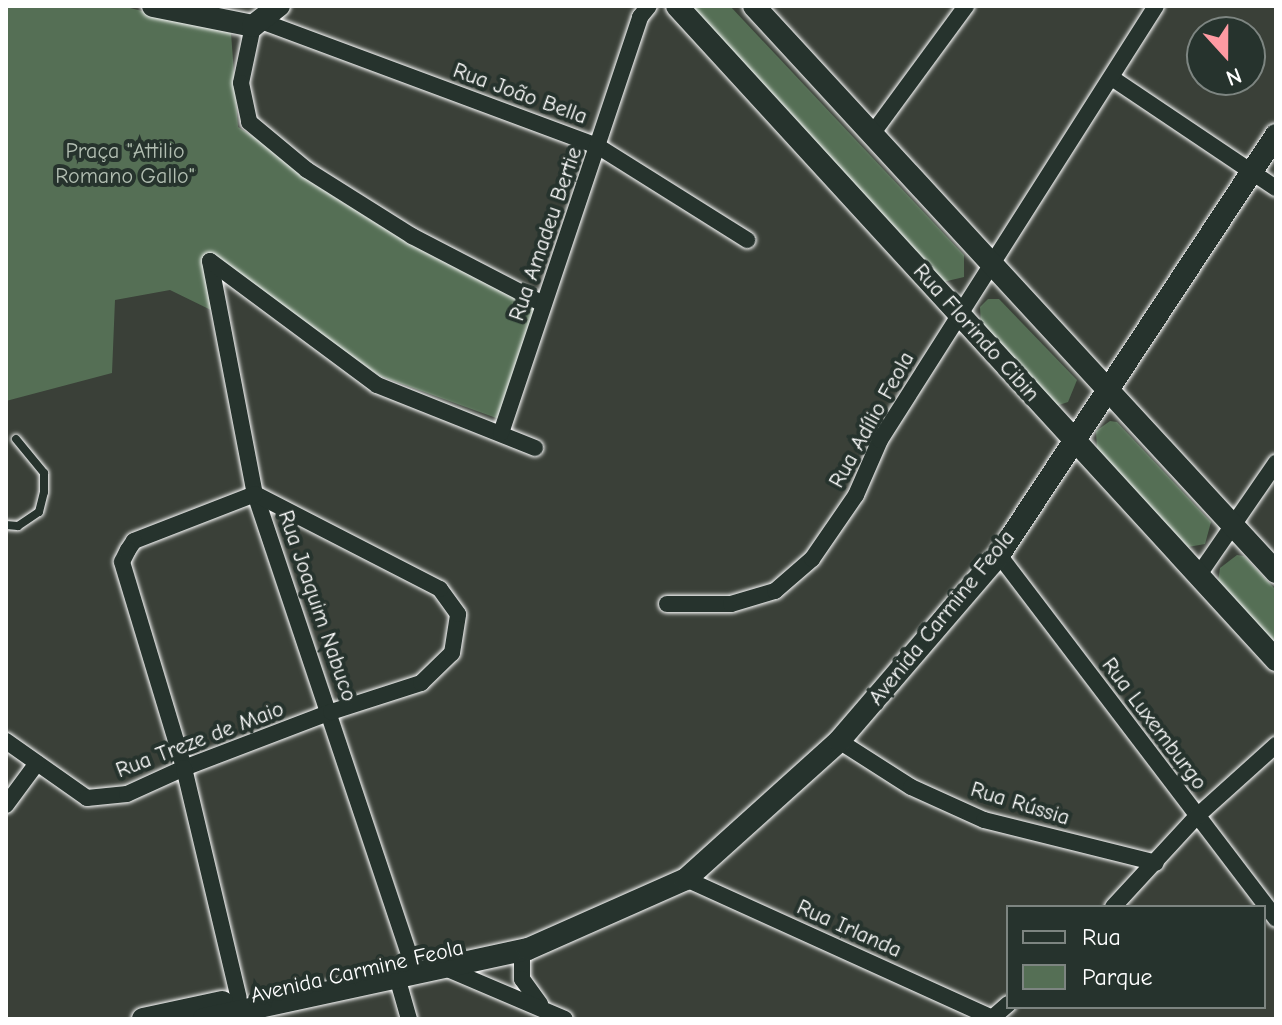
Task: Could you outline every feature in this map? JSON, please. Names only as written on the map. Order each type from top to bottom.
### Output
[{"type":"main road","points":[[153,6],[257,23],[279,6]]},
{"type":"main road","name":"Rua Florindo Cibin","points":[[677,6],[1073,439],[1200,573],[1276,660]]},
{"type":"main road","points":[[754,6],[1276,572]]},
{"type":"main road","name":"Avenida Carmine Feola","points":[[143,1019],[239,998],[404,969],[443,967],[522,950],[686,879],[839,741],[999,555],[1276,135]]},
{"type":"main road","name":"Avenida Carmine Feola","points":[[204,1019],[404,969],[524,934],[572,929]]},
{"type":"street","name":"Rua Amadeu Bertie","points":[[501,433],[640,17],[649,6]]},
{"type":"street","points":[[872,134],[966,6]]},
{"type":"street","name":"Rua Adílio Feola","points":[[667,604],[731,604],[775,591],[812,559],[856,495],[880,440],[1156,6]]},
{"type":"street","name":"Rua João Bella","points":[[257,23],[599,147],[747,240]]},
{"type":"street","points":[[257,23],[241,83],[249,122],[307,170],[412,236],[543,304]]},
{"type":"street","points":[[1112,78],[1276,188]]},
{"type":"street","name":"Rua Joaquim Nabuco","points":[[409,1019],[404,969],[331,712],[255,494],[210,261],[377,385],[501,433]]},
{"type":"street","points":[[501,433],[535,448]]},
{"type":"street","points":[[1200,573],[1276,463]]},
{"type":"street","points":[[239,998],[184,768],[122,562],[134,541],[255,494]]},
{"type":"street","name":"Rua Treze de Maio","points":[[6,741],[87,798],[104,799],[331,712],[421,683],[452,653],[458,614],[440,589],[255,494]]},
{"type":"street","name":"Rua Luxemburgo","points":[[999,555],[1266,905]]},
{"type":"street","name":"Rua Rússia","points":[[839,741],[911,787],[984,820],[1156,863]]},
{"type":"street","points":[[1115,905],[1196,817],[1276,745]]},
{"type":"street","points":[[6,805],[37,763]]},
{"type":"street","name":"Rua Irlanda","points":[[686,879],[993,1019]]},
{"type":"street","points":[[522,950],[522,979],[544,1008]]},
{"type":"street","points":[[443,967],[565,1019]]},
{"type":"lane","points":[[6,525],[18,526],[39,512],[44,492],[44,473],[16,439]]},
{"type":"green space","name":"Praça \"Attilio Romano Gallo\"","points":[[6,6],[122,6],[231,33],[238,127],[373,211],[543,304],[499,419],[380,376],[205,253],[215,312],[170,290],[115,300],[112,373],[6,401]]},
{"type":"green space","points":[[689,6],[730,6],[964,255],[964,277],[943,282]]},
{"type":"green space","points":[[988,299],[999,299],[1077,380],[1068,402],[1056,406],[981,324],[980,307]]},
{"type":"green space","points":[[1110,421],[1117,422],[1211,522],[1205,544],[1188,547],[1097,449],[1096,431]]},
{"type":"green space","points":[[1237,555],[1244,556],[1276,590],[1276,647],[1218,582],[1220,568]]}]
